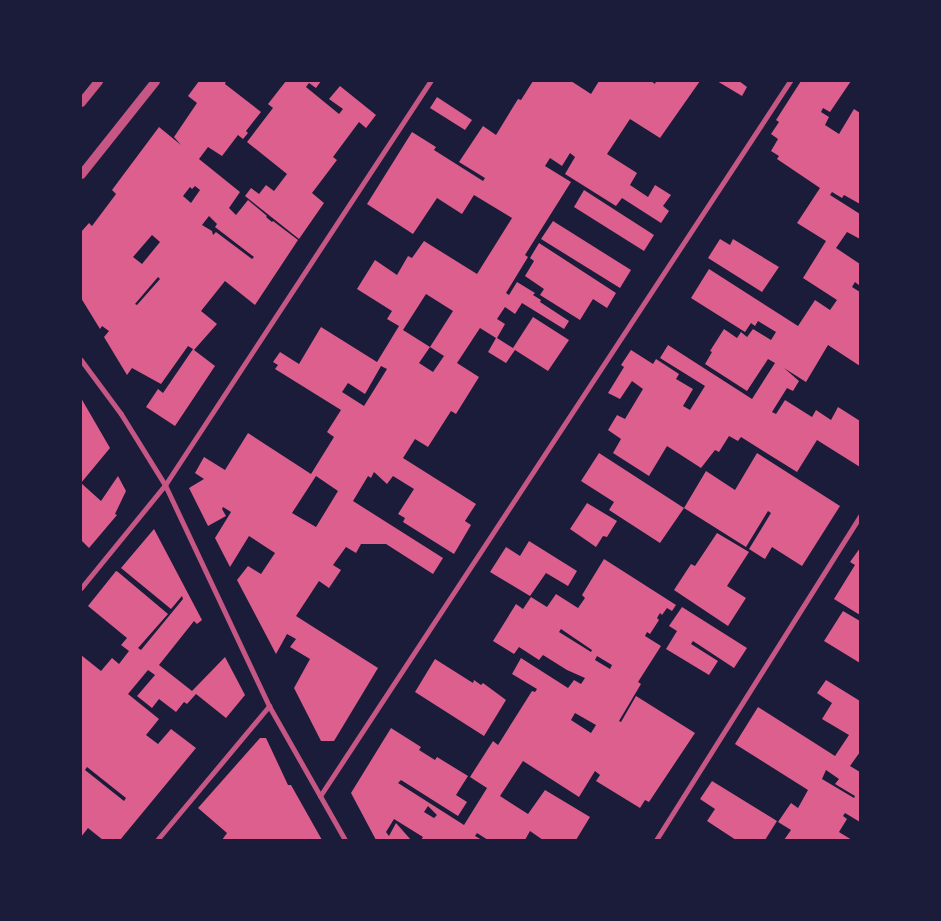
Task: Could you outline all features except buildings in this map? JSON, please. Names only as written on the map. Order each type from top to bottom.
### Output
[{"type":"street","points":[[81,102],[98,81]]},
{"type":"street","points":[[81,174],[155,81]]},
{"type":"street","points":[[81,588],[165,486],[430,81]]},
{"type":"street","points":[[320,796],[790,81]]},
{"type":"street","points":[[81,360],[121,414],[165,486],[269,706],[345,840]]},
{"type":"street","points":[[656,840],[860,516]]},
{"type":"street","points":[[157,840],[269,706]]}]
